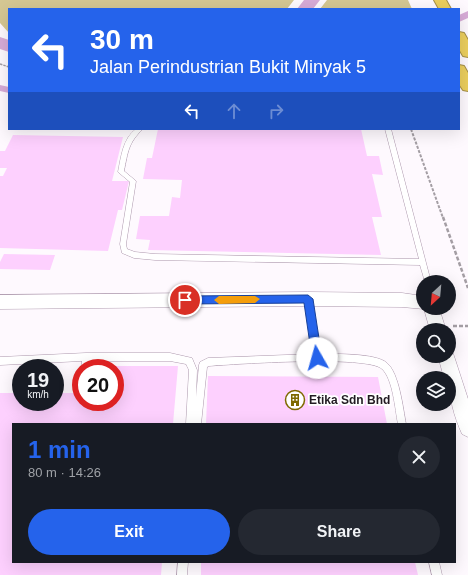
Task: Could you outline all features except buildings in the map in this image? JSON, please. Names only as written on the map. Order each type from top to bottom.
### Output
[{"type":"highway","points":[[460,38],[468,53]]},
{"type":"highway","points":[[460,71],[468,87]]},
{"type":"street","points":[[0,302],[308,299],[402,300],[416,302]]},
{"type":"street","points":[[448,363],[468,428]]},
{"type":"lane","points":[[138,130],[134,132],[126,150],[121,172],[133,182],[123,244],[124,251],[134,255],[155,257],[423,262]]},
{"type":"lane","points":[[388,130],[426,275]]},
{"type":"lane","points":[[308,299],[317,358]]},
{"type":"lane","points":[[0,361],[86,357],[170,357],[189,361],[193,370],[190,423]]},
{"type":"lane","points":[[197,423],[203,365],[208,362],[317,358],[374,360],[384,364],[390,372],[402,423]]},
{"type":"lane","points":[[182,575],[183,563]]},
{"type":"lane","points":[[186,563],[186,575]]},
{"type":"lane","points":[[434,563],[437,575]]},
{"type":"path","points":[[411,130],[468,288]]},
{"type":"shaded area","points":[[0,0],[294,0],[288,8],[8,8],[8,32],[0,23]]},
{"type":"shaded area","points":[[327,0],[408,0],[412,8],[321,8]]},
{"type":"waterway","points":[[306,8],[312,0]]},
{"type":"waterway","points":[[460,18],[468,14]]},
{"type":"waterway","points":[[0,42],[8,46]]},
{"type":"waterway","points":[[0,88],[8,90]]},
{"type":"slow traffic","points":[[219,300],[255,299]]},
{"type":"place","name":"Etika Sdn Bhd","points":[[295,400]]},
{"type":"route","points":[[185,300],[308,299],[317,358]]}]
